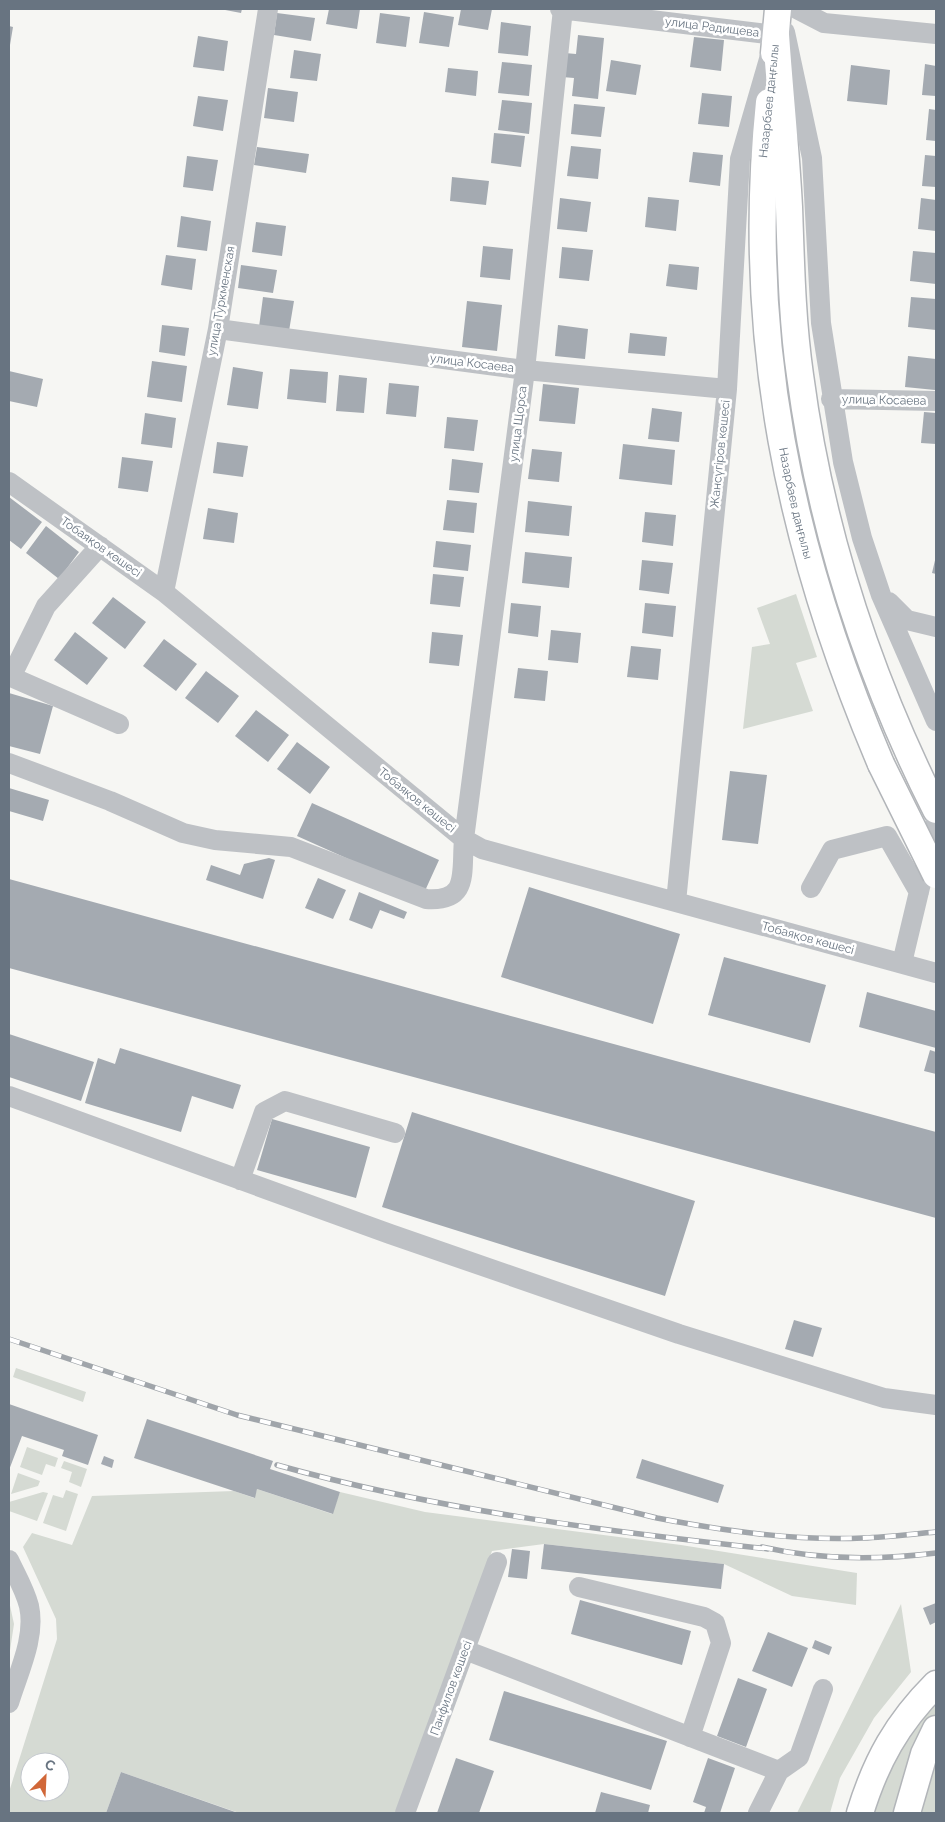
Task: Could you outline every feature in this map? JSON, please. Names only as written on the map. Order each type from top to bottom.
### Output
[{"type":"main road","name":"Жансүгіров көшесі","points":[[776,35],[779,9]]},
{"type":"main road","name":"Назарбаев даңғылы","points":[[776,35],[799,373],[817,478],[826,520],[863,644],[936,810]]},
{"type":"main road","name":"Назарбаев даңғылы","points":[[776,35],[764,145],[761,214],[766,328],[771,381],[785,466],[817,593],[854,702],[881,764],[928,883]]},
{"type":"main road","points":[[860,1813],[880,1760],[893,1735],[936,1684]]},
{"type":"main road","points":[[906,1813],[924,1754],[936,1729]]},
{"type":"street","name":"улица Туркменская","points":[[164,592],[218,329],[268,9]]},
{"type":"street","name":"улица Радищева","points":[[562,9],[776,35]]},
{"type":"street","name":"улица Щорса","points":[[9,763],[110,801],[183,833],[215,840],[291,847],[426,899],[436,899],[456,894],[460,886],[464,839],[525,370],[562,9]]},
{"type":"street","points":[[779,9],[812,158],[821,322],[831,399],[843,462],[862,538],[882,595],[936,721]]},
{"type":"street","points":[[797,9],[824,23],[936,34]]},
{"type":"street","name":"Жансүгіров көшесі","points":[[676,902],[727,389],[740,159],[776,35]]},
{"type":"street","name":"улица Косаева","points":[[218,329],[525,370],[727,389]]},
{"type":"street","name":"улица Косаева","points":[[831,399],[936,401]]},
{"type":"street","name":"Тобаяқов көшесі","points":[[9,482],[164,592],[464,839],[482,849],[505,857],[936,973]]},
{"type":"street","points":[[100,546],[46,606],[10,676],[119,724]]},
{"type":"street","points":[[882,595],[907,620],[936,627]]},
{"type":"street","points":[[902,963],[928,883],[936,820]]},
{"type":"street","points":[[811,888],[832,850],[887,836],[928,883]]},
{"type":"street","points":[[9,1096],[240,1180],[679,1334],[884,1398],[936,1405]]},
{"type":"street","points":[[240,1180],[264,1112],[285,1101],[395,1133]]},
{"type":"street","points":[[9,1560],[26,1595],[31,1620],[28,1643],[9,1703]]},
{"type":"street","name":"Панфилов көшесі","points":[[405,1813],[497,1562]]},
{"type":"street","points":[[579,1587],[704,1617],[715,1623],[721,1643],[690,1737]]},
{"type":"street","points":[[465,1650],[779,1771]]},
{"type":"street","points":[[758,1813],[779,1771],[799,1757],[823,1690]]},
{"type":"shaded area","points":[[796,594],[817,657],[796,663],[813,711],[743,729],[752,647],[770,644],[757,608]]},
{"type":"shaded area","points":[[16,1368],[86,1392],[83,1402],[13,1377]]},
{"type":"shaded area","points":[[27,1447],[58,1458],[55,1467],[46,1464],[42,1475],[20,1467]]},
{"type":"shaded area","points":[[64,1461],[87,1469],[81,1487],[69,1482],[72,1472],[61,1468]]},
{"type":"shaded area","points":[[18,1473],[40,1481],[38,1486],[11,1494]]},
{"type":"shaded area","points":[[257,1489],[332,1514],[340,1492],[425,1512],[681,1545],[857,1573],[856,1605],[792,1596],[724,1564],[544,1544],[492,1551],[395,1813],[239,1813],[121,1772],[106,1813],[9,1813],[9,1792],[20,1757],[20,1802],[70,1802],[70,1752],[22,1752],[57,1639],[56,1619],[23,1547],[32,1533],[72,1545],[92,1496],[234,1491],[254,1498]]},
{"type":"shaded area","points":[[66,1490],[78,1494],[66,1531],[43,1523],[53,1495],[63,1498]]},
{"type":"shaded area","points":[[43,1492],[48,1493],[37,1521],[9,1511],[9,1502]]},
{"type":"shaded area","points":[[9,1601],[14,1624],[9,1657]]},
{"type":"shaded area","points":[[901,1604],[911,1672],[874,1718],[840,1778],[830,1813],[797,1813]]},
{"type":"shaded area","points":[[936,1693],[936,1716],[924,1735],[899,1813],[872,1813],[892,1758]]},
{"type":"shaded area","points":[[936,1753],[936,1813],[916,1813]]},
{"type":"building","points":[[220,9],[242,9],[241,13]]},
{"type":"building","points":[[329,9],[360,9],[357,29],[326,24]]},
{"type":"building","points":[[461,9],[492,9],[488,30],[458,25]]},
{"type":"building","points":[[424,12],[454,17],[449,47],[419,43]]},
{"type":"building","points":[[277,13],[315,18],[311,41],[274,35]]},
{"type":"building","points":[[380,13],[410,17],[406,47],[376,43]]},
{"type":"building","points":[[501,22],[531,26],[528,56],[498,53]]},
{"type":"building","points":[[9,26],[13,27],[10,45],[9,45]]},
{"type":"building","points":[[578,35],[604,38],[598,99],[572,96],[574,78],[562,77],[565,53],[576,54]]},
{"type":"building","points":[[198,36],[228,41],[224,71],[193,67]]},
{"type":"building","points":[[694,37],[724,40],[721,71],[690,67]]},
{"type":"building","points":[[294,50],[321,54],[317,81],[290,78]]},
{"type":"building","points":[[611,60],[641,65],[636,95],[606,91]]},
{"type":"building","points":[[502,62],[532,65],[529,96],[498,93]]},
{"type":"building","points":[[925,64],[936,66],[936,96],[922,95]]},
{"type":"building","points":[[851,65],[890,70],[887,105],[847,101]]},
{"type":"building","points":[[448,68],[478,71],[476,96],[445,92]]},
{"type":"building","points":[[268,88],[298,92],[294,122],[264,118]]},
{"type":"building","points":[[702,93],[732,96],[729,127],[698,124]]},
{"type":"building","points":[[198,96],[228,100],[223,131],[193,126]]},
{"type":"building","points":[[502,100],[532,103],[529,134],[498,130]]},
{"type":"building","points":[[574,104],[605,107],[601,137],[571,134]]},
{"type":"building","points":[[929,109],[936,110],[936,141],[926,140]]},
{"type":"building","points":[[494,133],[525,136],[521,167],[491,163]]},
{"type":"building","points":[[571,146],[601,149],[598,179],[567,176]]},
{"type":"building","points":[[257,147],[309,154],[306,173],[254,165]]},
{"type":"building","points":[[693,152],[723,155],[720,186],[689,182]]},
{"type":"building","points":[[925,155],[936,156],[936,187],[922,186]]},
{"type":"building","points":[[187,156],[218,160],[213,191],[183,187]]},
{"type":"building","points":[[452,177],[489,181],[486,205],[450,201]]},
{"type":"building","points":[[648,197],[679,200],[676,231],[645,227]]},
{"type":"building","points":[[560,198],[591,202],[587,232],[557,229]]},
{"type":"building","points":[[921,198],[936,200],[936,231],[918,229]]},
{"type":"building","points":[[181,216],[211,221],[207,251],[177,247]]},
{"type":"building","points":[[256,222],[286,226],[282,256],[252,252]]},
{"type":"building","points":[[483,246],[513,249],[510,280],[480,277]]},
{"type":"building","points":[[562,247],[593,250],[589,281],[559,278]]},
{"type":"building","points":[[913,251],[936,253],[936,284],[910,281]]},
{"type":"building","points":[[166,255],[196,259],[192,290],[161,285]]},
{"type":"building","points":[[669,264],[699,267],[697,290],[666,286]]},
{"type":"building","points":[[241,265],[277,270],[273,293],[238,288]]},
{"type":"building","points":[[263,297],[294,301],[289,331],[259,327]]},
{"type":"building","points":[[911,297],[936,299],[936,330],[908,327]]},
{"type":"building","points":[[467,301],[502,305],[497,351],[462,347]]},
{"type":"building","points":[[162,325],[189,328],[185,356],[159,352]]},
{"type":"building","points":[[558,325],[588,329],[585,359],[555,356]]},
{"type":"building","points":[[630,333],[667,337],[665,356],[628,353]]},
{"type":"building","points":[[908,356],[936,359],[935,390],[905,387]]},
{"type":"building","points":[[152,361],[187,366],[182,402],[147,397]]},
{"type":"building","points":[[233,367],[263,372],[258,409],[227,405]]},
{"type":"building","points":[[290,369],[328,372],[326,403],[287,399]]},
{"type":"building","points":[[9,371],[43,379],[37,407],[9,401]]},
{"type":"building","points":[[339,375],[367,378],[364,413],[336,411]]},
{"type":"building","points":[[389,383],[419,386],[416,417],[386,414]]},
{"type":"building","points":[[543,384],[579,388],[575,424],[539,421]]},
{"type":"building","points":[[652,408],[682,412],[679,442],[648,439]]},
{"type":"building","points":[[924,412],[936,413],[936,444],[921,443]]},
{"type":"building","points":[[145,413],[176,418],[172,448],[141,444]]},
{"type":"building","points":[[447,417],[478,420],[474,451],[444,448]]},
{"type":"building","points":[[217,442],[248,446],[243,477],[213,473]]},
{"type":"building","points":[[623,444],[675,450],[672,485],[619,479]]},
{"type":"building","points":[[532,449],[562,452],[559,482],[528,479]]},
{"type":"building","points":[[122,457],[153,461],[148,492],[118,488]]},
{"type":"building","points":[[452,459],[483,463],[479,493],[449,490]]},
{"type":"building","points":[[9,497],[42,522],[21,549],[9,540]]},
{"type":"building","points":[[447,500],[477,503],[474,533],[443,530]]},
{"type":"building","points":[[528,501],[572,506],[569,536],[525,532]]},
{"type":"building","points":[[208,508],[238,513],[234,543],[203,539]]},
{"type":"building","points":[[645,512],[676,515],[673,546],[642,542]]},
{"type":"building","points":[[46,526],[79,552],[59,579],[26,553]]},
{"type":"building","points":[[436,541],[471,545],[468,571],[433,567]]},
{"type":"building","points":[[525,552],[572,557],[569,588],[522,583]]},
{"type":"building","points":[[936,556],[936,574],[932,573]]},
{"type":"building","points":[[642,560],[673,563],[669,594],[639,590]]},
{"type":"building","points":[[433,574],[464,577],[460,607],[430,604]]},
{"type":"building","points":[[113,597],[146,622],[125,649],[92,623]]},
{"type":"building","points":[[511,603],[541,606],[538,637],[508,633]]},
{"type":"building","points":[[645,603],[676,606],[673,637],[642,633]]},
{"type":"building","points":[[551,630],[581,633],[578,663],[548,660]]},
{"type":"building","points":[[75,632],[108,658],[87,685],[54,660]]},
{"type":"building","points":[[432,632],[463,635],[459,666],[429,663]]},
{"type":"building","points":[[164,639],[197,664],[176,691],[143,666]]},
{"type":"building","points":[[631,646],[661,649],[658,680],[627,677]]},
{"type":"building","points":[[518,668],[548,671],[545,701],[514,698]]},
{"type":"building","points":[[206,671],[239,696],[218,723],[185,698]]},
{"type":"building","points":[[9,693],[53,706],[40,754],[9,746]]},
{"type":"building","points":[[256,710],[289,735],[268,762],[235,736]]},
{"type":"building","points":[[297,742],[330,767],[310,794],[277,769]]},
{"type":"building","points":[[730,771],[767,775],[758,844],[722,840]]},
{"type":"building","points":[[9,788],[49,800],[43,821],[9,811]]},
{"type":"building","points":[[312,803],[439,860],[424,893],[297,836]]},
{"type":"building","points":[[269,858],[275,860],[263,899],[206,880],[211,865],[240,875],[244,864]]},
{"type":"building","points":[[318,878],[346,890],[333,919],[305,908]]},
{"type":"building","points":[[9,879],[936,1132],[936,1218],[9,968]]},
{"type":"building","points":[[529,887],[680,934],[653,1024],[501,977]]},
{"type":"building","points":[[359,892],[407,912],[404,919],[380,910],[372,929],[349,920]]},
{"type":"building","points":[[724,957],[826,985],[810,1043],[708,1015]]},
{"type":"building","points":[[867,992],[936,1011],[936,1048],[859,1027]]},
{"type":"building","points":[[9,1034],[94,1062],[81,1101],[9,1077]]},
{"type":"building","points":[[120,1048],[241,1085],[233,1109],[192,1096],[181,1132],[85,1103],[98,1058],[115,1064]]},
{"type":"building","points":[[930,1050],[936,1052],[936,1074],[924,1071]]},
{"type":"building","points":[[412,1112],[695,1201],[665,1296],[382,1207]]},
{"type":"building","points":[[272,1119],[370,1147],[356,1198],[257,1170]]},
{"type":"building","points":[[794,1320],[822,1328],[813,1357],[785,1349]]},
{"type":"building","points":[[9,1404],[98,1435],[88,1465],[62,1456],[64,1450],[22,1436],[9,1470]]},
{"type":"building","points":[[147,1419],[273,1461],[270,1469],[340,1492],[333,1514],[257,1489],[255,1498],[134,1458]]},
{"type":"building","points":[[104,1456],[114,1460],[112,1468],[101,1464]]},
{"type":"building","points":[[642,1459],[724,1485],[718,1503],[636,1478]]},
{"type":"building","points":[[544,1544],[724,1564],[721,1589],[541,1569]]},
{"type":"building","points":[[512,1549],[530,1551],[527,1579],[508,1577]]},
{"type":"building","points":[[580,1600],[691,1631],[682,1665],[571,1634]]},
{"type":"building","points":[[936,1603],[936,1622],[930,1625],[923,1608]]},
{"type":"building","points":[[768,1632],[808,1648],[792,1687],[752,1671]]},
{"type":"building","points":[[815,1640],[832,1647],[829,1655],[812,1648]]},
{"type":"building","points":[[738,1678],[767,1689],[746,1747],[717,1736]]},
{"type":"building","points":[[504,1691],[667,1741],[651,1790],[489,1740]]},
{"type":"building","points":[[456,1758],[494,1771],[479,1813],[437,1813]]},
{"type":"building","points":[[708,1758],[735,1768],[720,1813],[704,1813],[706,1807],[693,1802]]},
{"type":"building","points":[[121,1772],[238,1813],[106,1813]]},
{"type":"building","points":[[601,1792],[650,1805],[648,1813],[595,1813]]},
{"type":"railway","points":[[9,1339],[237,1415],[657,1518],[734,1531],[811,1538],[863,1538],[936,1532]]},
{"type":"railway","points":[[277,1465],[337,1481],[459,1507],[644,1535],[768,1549]]},
{"type":"railway","points":[[762,1547],[805,1554],[849,1558],[893,1557],[936,1553]]}]
